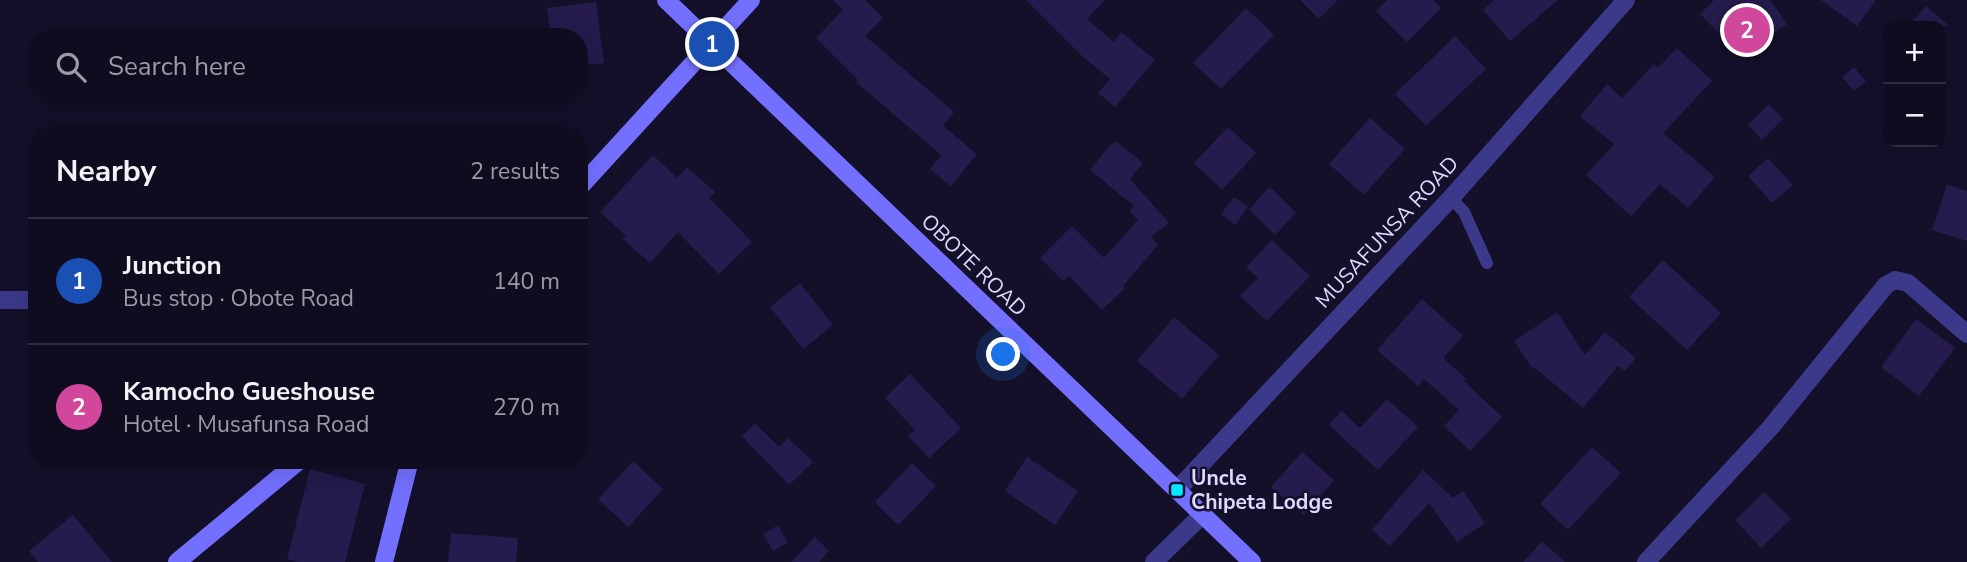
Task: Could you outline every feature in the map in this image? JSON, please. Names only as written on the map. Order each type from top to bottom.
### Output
[{"type":"street","name":"OBOTE ROAD","points":[[666,0],[1252,562]]},
{"type":"street","points":[[588,178],[751,0]]},
{"type":"street","name":"MUSAFUNSA ROAD","points":[[1177,490],[1451,198],[1626,0]]},
{"type":"street","points":[[1646,562],[1771,427],[1886,285],[1895,280],[1908,282],[1967,334]]},
{"type":"street","points":[[0,300],[28,300]]},
{"type":"street","points":[[177,562],[289,469]]},
{"type":"street","points":[[384,562],[408,469]]},
{"type":"street","points":[[1154,562],[1202,515]]},
{"type":"lane","points":[[1451,198],[1464,212],[1487,263]]},
{"type":"building","points":[[833,0],[865,0],[883,18],[865,36],[954,112],[943,126],[977,154],[951,186],[930,169],[941,155],[856,82],[858,80],[816,38],[843,10]]},
{"type":"building","points":[[1026,0],[1105,0],[1087,19],[1114,42],[1121,32],[1155,60],[1115,107],[1098,93],[1110,79],[1081,55]]},
{"type":"building","points":[[1300,0],[1338,0],[1319,19]]},
{"type":"building","points":[[1387,0],[1433,0],[1441,8],[1407,42],[1376,11]]},
{"type":"building","points":[[1494,0],[1558,0],[1510,41],[1483,10]]},
{"type":"building","points":[[1714,0],[1770,0],[1787,24],[1745,60],[1700,14]]},
{"type":"building","points":[[1821,0],[1876,0],[1857,26]]},
{"type":"building","points":[[596,2],[604,63],[588,65],[588,28],[550,28],[547,8]]},
{"type":"building","points":[[1926,6],[1943,21],[1913,21]]},
{"type":"building","points":[[1246,8],[1274,35],[1221,89],[1193,63]]},
{"type":"building","points":[[1455,36],[1486,69],[1426,126],[1395,94]]},
{"type":"building","points":[[1677,48],[1712,81],[1663,133],[1715,177],[1688,208],[1660,184],[1631,216],[1586,175],[1614,144],[1580,116],[1607,84],[1622,98],[1654,64],[1658,68]]},
{"type":"building","points":[[1854,67],[1866,81],[1854,91],[1842,77]]},
{"type":"building","points":[[1769,104],[1783,119],[1762,140],[1748,125]]},
{"type":"building","points":[[1370,118],[1405,149],[1364,195],[1329,164]]},
{"type":"building","points":[[1228,127],[1256,153],[1222,190],[1194,163]]},
{"type":"building","points":[[1116,141],[1143,163],[1130,179],[1169,223],[1151,237],[1158,245],[1123,286],[1125,288],[1102,310],[1069,276],[1063,281],[1040,258],[1072,226],[1104,258],[1138,220],[1129,211],[1134,206],[1090,170]]},
{"type":"building","points":[[653,155],[677,178],[687,167],[715,192],[709,198],[752,242],[719,274],[678,232],[650,263],[623,239],[626,236],[600,212]]},
{"type":"building","points":[[1768,158],[1793,185],[1772,203],[1748,176]]},
{"type":"building","points":[[1947,184],[1967,191],[1967,241],[1932,230]]},
{"type":"building","points":[[1270,187],[1296,213],[1275,235],[1249,209]]},
{"type":"building","points":[[1234,197],[1248,207],[1235,225],[1221,214]]},
{"type":"building","points":[[1272,240],[1310,276],[1267,321],[1240,296],[1258,278],[1246,267]]},
{"type":"building","points":[[1663,260],[1721,313],[1687,350],[1629,297]]},
{"type":"building","points":[[800,283],[833,325],[803,349],[770,307]]},
{"type":"building","points":[[1422,299],[1463,336],[1443,358],[1502,417],[1470,451],[1444,426],[1459,410],[1424,379],[1418,386],[1377,350]]},
{"type":"building","points":[[1557,312],[1585,355],[1605,332],[1636,358],[1625,371],[1618,366],[1583,408],[1533,369],[1514,341]]},
{"type":"building","points":[[1174,317],[1219,355],[1182,399],[1137,361]]},
{"type":"building","points":[[1916,319],[1955,348],[1919,396],[1881,367]]},
{"type":"building","points":[[910,374],[961,428],[929,458],[908,436],[915,430],[885,398]]},
{"type":"building","points":[[1387,399],[1418,427],[1378,470],[1329,425],[1342,411],[1360,428]]},
{"type":"building","points":[[755,423],[779,447],[788,438],[813,462],[789,485],[742,436]]},
{"type":"building","points":[[1592,447],[1621,473],[1568,530],[1540,504]]},
{"type":"building","points":[[1302,452],[1334,480],[1304,515],[1271,487]]},
{"type":"building","points":[[1027,457],[1078,491],[1055,525],[1005,491]]},
{"type":"building","points":[[633,461],[663,489],[628,527],[598,499]]},
{"type":"building","points":[[912,463],[936,486],[898,525],[875,502]]},
{"type":"building","points":[[310,469],[365,484],[345,562],[298,562],[287,559]]},
{"type":"building","points":[[1423,470],[1453,498],[1463,491],[1485,523],[1457,542],[1429,503],[1390,546],[1372,530]]},
{"type":"building","points":[[1764,492],[1791,519],[1761,548],[1735,520]]},
{"type":"building","points":[[73,515],[112,562],[38,562],[29,551]]},
{"type":"building","points":[[778,525],[788,543],[773,551],[763,534]]},
{"type":"building","points":[[451,533],[518,538],[516,562],[448,562]]},
{"type":"building","points":[[815,537],[829,551],[819,562],[791,562]]},
{"type":"building","points":[[1542,541],[1565,562],[1523,562]]},
{"type":"place","name":"Kamocho Gueshouse","points":[[1747,30]]},
{"type":"place","name":"Junction","points":[[712,44]]},
{"type":"place","name":"Uncle Chipeta Lodge","points":[[1177,490]]}]
